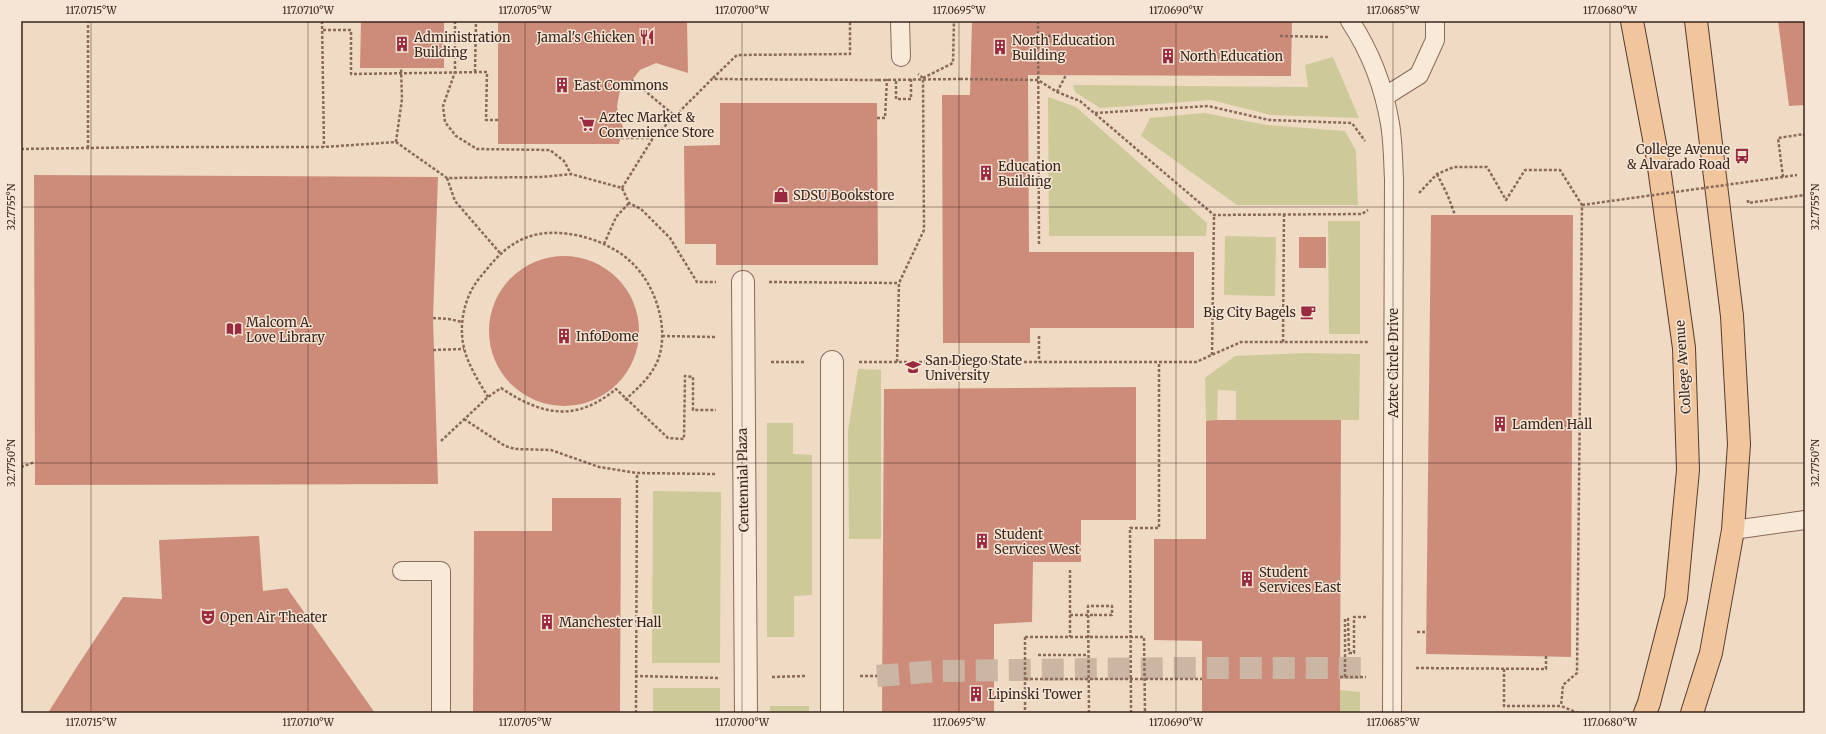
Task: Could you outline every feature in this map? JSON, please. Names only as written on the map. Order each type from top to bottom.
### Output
[{"type":"main road","name":"College Avenue","points":[[1632,21],[1658,160],[1684,348],[1688,470],[1676,598],[1649,703],[1645,713]]},
{"type":"main road","points":[[1692,713],[1711,653],[1734,530],[1739,444],[1732,316],[1696,21]]},
{"type":"street","name":"Centennial Plaza","points":[[743,282],[744,677],[746,713]]},
{"type":"street","points":[[832,362],[832,713]]},
{"type":"lane","points":[[900,21],[906,62]]},
{"type":"lane","name":"Aztec Circle Drive","points":[[1350,21],[1360,36],[1384,97],[1390,125],[1394,194],[1392,713]]},
{"type":"lane","points":[[1384,97],[1419,75],[1435,40],[1435,21]]},
{"type":"lane","points":[[1734,530],[1805,520]]},
{"type":"lane","points":[[402,571],[441,571],[442,713]]},
{"type":"path","points":[[88,21],[88,148]]},
{"type":"path","points":[[322,21],[324,146]]},
{"type":"path","points":[[455,21],[455,72],[443,106],[445,122],[456,136],[477,149],[550,150],[564,161],[571,174]]},
{"type":"path","points":[[475,72],[476,21]]},
{"type":"path","points":[[622,188],[653,138],[737,55],[850,54],[850,21]]},
{"type":"path","points":[[923,78],[953,63],[954,21]]},
{"type":"path","points":[[1038,21],[1039,244]]},
{"type":"path","points":[[323,30],[351,30],[351,74],[487,72],[486,120],[498,120]]},
{"type":"path","points":[[1038,36],[1056,36]]},
{"type":"path","points":[[1280,36],[1330,37]]},
{"type":"path","points":[[898,362],[899,283],[924,230],[923,78],[906,62]]},
{"type":"path","points":[[896,79],[896,99],[911,99],[906,62]]},
{"type":"path","points":[[396,142],[402,99],[401,68]]},
{"type":"path","points":[[1057,92],[1066,75]]},
{"type":"path","points":[[712,79],[1038,80],[1057,92],[1080,101],[1214,215],[1362,214],[1368,210]]},
{"type":"path","points":[[877,118],[885,118],[887,79]]},
{"type":"path","points":[[632,80],[675,116]]},
{"type":"path","points":[[1094,113],[1208,106],[1269,120],[1352,123],[1365,141]]},
{"type":"path","points":[[1783,177],[1778,138],[1804,134],[1805,142]]},
{"type":"path","points":[[621,138],[653,138]]},
{"type":"path","points":[[21,149],[324,146],[396,142],[447,178],[455,201],[500,253]]},
{"type":"path","points":[[1417,195],[1437,174],[1454,167],[1487,167],[1506,200],[1525,170],[1560,170],[1582,205],[1577,673],[1563,685],[1561,706]]},
{"type":"path","points":[[447,178],[543,177],[571,174],[622,188],[629,202],[641,209],[670,238],[697,282],[899,283]]},
{"type":"path","points":[[1437,174],[1448,196],[1455,215]]},
{"type":"path","points":[[1582,205],[1797,175]]},
{"type":"path","points":[[1758,202],[1805,195]]},
{"type":"path","points":[[604,244],[616,217],[629,202]]},
{"type":"path","points":[[1283,342],[1284,214]]},
{"type":"path","points":[[1212,355],[1214,215]]},
{"type":"path","points":[[488,397],[472,369],[464,349],[462,322],[467,300],[476,281],[500,253],[526,238],[552,233],[579,234],[604,244],[630,260],[650,286],[659,312],[662,336],[658,360],[646,381],[626,400]]},
{"type":"path","points":[[433,318],[462,322]]},
{"type":"path","points":[[662,336],[718,337]]},
{"type":"path","points":[[1039,336],[1039,362]]},
{"type":"path","points":[[743,362],[1196,362],[1241,342],[1359,342]]},
{"type":"path","points":[[433,350],[464,349]]},
{"type":"path","points":[[1131,713],[1130,528],[1159,528],[1159,362]]},
{"type":"path","points":[[441,441],[488,397],[501,388],[516,398],[544,408],[563,412],[583,409],[602,401],[616,389],[668,438],[684,439],[685,376],[693,377],[693,410],[743,410]]},
{"type":"path","points":[[464,419],[505,446],[515,449],[551,450],[599,468],[637,473],[708,474]]},
{"type":"path","points":[[21,467],[35,462]]},
{"type":"path","points":[[636,713],[637,473]]},
{"type":"path","points":[[1070,570],[1070,637]]},
{"type":"path","points":[[1070,615],[1094,615],[1112,615],[1112,606],[1088,606],[1088,655],[1088,678],[1089,713]]},
{"type":"path","points":[[1345,677],[1345,619],[1348,619],[1349,653],[1354,653],[1354,617],[1369,617]]},
{"type":"path","points":[[1416,632],[1426,632]]},
{"type":"path","points":[[1025,713],[1025,637],[1144,637],[1145,713]]},
{"type":"path","points":[[1038,655],[1088,655]]},
{"type":"path","points":[[1416,668],[1546,669],[1546,656]]},
{"type":"path","points":[[1504,669],[1504,706],[1561,706],[1578,713]]},
{"type":"path","points":[[636,676],[719,678]]},
{"type":"path","points":[[744,677],[832,676]]},
{"type":"path","points":[[1340,677],[1361,677]]},
{"type":"path","points":[[1025,679],[1202,679]]},
{"type":"shaded area","points":[[1333,57],[1359,118],[1271,115],[1211,100],[1100,108],[1075,92],[1073,85],[1308,87],[1305,65]]},
{"type":"shaded area","points":[[1048,97],[1076,107],[1207,223],[1206,236],[1049,236]]},
{"type":"shaded area","points":[[1204,113],[1267,125],[1345,131],[1356,151],[1358,205],[1237,205],[1141,136],[1150,118]]},
{"type":"shaded area","points":[[1328,221],[1360,221],[1360,334],[1329,334]]},
{"type":"shaded area","points":[[1225,236],[1276,237],[1275,296],[1224,295]]},
{"type":"shaded area","points":[[1304,353],[1360,354],[1359,420],[1236,420],[1236,391],[1218,390],[1217,421],[1206,421],[1205,378],[1235,356]]},
{"type":"shaded area","points":[[858,369],[881,370],[881,539],[849,539],[848,431]]},
{"type":"shaded area","points":[[767,423],[793,423],[793,454],[812,455],[812,595],[794,596],[794,637],[767,637]]},
{"type":"shaded area","points":[[653,491],[721,492],[720,663],[652,663]]},
{"type":"shaded area","points":[[653,688],[720,688],[720,713],[653,713]]},
{"type":"shaded area","points":[[1340,690],[1360,692],[1360,713],[1340,713]]},
{"type":"shaded area","points":[[770,706],[809,706],[809,713],[770,713]]},
{"type":"building","name":"Administration Building","points":[[361,21],[444,21],[444,68],[360,68]]},
{"type":"building","name":"East Commons","points":[[498,21],[687,21],[688,73],[656,63],[640,70],[632,80],[620,90],[617,106],[619,119],[623,127],[619,144],[498,144]]},
{"type":"building","name":"Education Building","points":[[972,21],[1292,21],[1291,76],[1028,75],[1029,252],[1194,252],[1194,328],[1030,328],[1030,343],[943,343],[942,95],[970,95]]},
{"type":"building","points":[[1778,21],[1805,21],[1805,105],[1789,106]]},
{"type":"building","name":"SDSU Bookstore","points":[[720,103],[877,103],[878,265],[716,265],[716,244],[685,244],[684,146],[720,145]]},
{"type":"building","name":"Malcom A. Love Library","points":[[34,175],[438,177],[433,318],[438,484],[35,485]]},
{"type":"building","name":"Lamden Hall","points":[[1431,215],[1573,215],[1571,657],[1426,654]]},
{"type":"building","points":[[1299,237],[1326,237],[1326,268],[1299,268]]},
{"type":"building","name":"InfoDome","points":[[571,256],[586,259],[606,268],[622,283],[627,289],[636,309],[639,331],[636,353],[627,373],[612,389],[606,394],[586,403],[571,406],[557,406],[542,403],[522,394],[501,373],[490,346],[489,324],[492,309],[501,289],[522,268],[549,257]]},
{"type":"building","name":"Student Services West","points":[[1136,387],[1136,520],[1081,520],[1081,562],[1033,562],[1032,622],[994,624],[994,713],[882,713],[884,389]]},
{"type":"building","name":"Student Services East","points":[[1341,420],[1340,713],[1202,713],[1202,641],[1154,640],[1154,539],[1206,539],[1206,421]]},
{"type":"building","name":"Manchester Hall","points":[[552,498],[621,498],[620,713],[473,713],[474,531],[552,531]]},
{"type":"building","name":"Open Air Theater","points":[[259,536],[263,591],[287,588],[375,713],[48,713],[123,597],[162,599],[159,540]]},
{"type":"tunnel","points":[[877,676],[937,671],[1175,668],[1369,668]]},
{"type":"place","name":"Jamal's Chicken","points":[[647,37]]},
{"type":"place","name":"Administration Building","points":[[402,44]]},
{"type":"place","name":"North Education Building","points":[[1000,47]]},
{"type":"place","name":"North Education","points":[[1168,56]]},
{"type":"place","name":"East Commons","points":[[562,85]]},
{"type":"place","name":"Aztec Market & Convenience Store","points":[[587,124]]},
{"type":"place","name":"College Avenue & Alvarado Road","points":[[1742,156]]},
{"type":"place","name":"Education Building","points":[[986,173]]},
{"type":"place","name":"SDSU Bookstore","points":[[781,195]]},
{"type":"place","name":"Big City Bagels","points":[[1308,312]]},
{"type":"place","name":"Malcom A. Love Library","points":[[234,329]]},
{"type":"place","name":"InfoDome","points":[[564,336]]},
{"type":"place","name":"San Diego State University","points":[[913,367]]},
{"type":"place","name":"Lamden Hall","points":[[1500,424]]},
{"type":"place","name":"Student Services West","points":[[982,541]]},
{"type":"place","name":"Student Services East","points":[[1247,579]]},
{"type":"place","name":"Open Air Theater","points":[[208,617]]},
{"type":"place","name":"Manchester Hall","points":[[547,622]]},
{"type":"place","name":"Lipinski Tower","points":[[976,694]]}]
